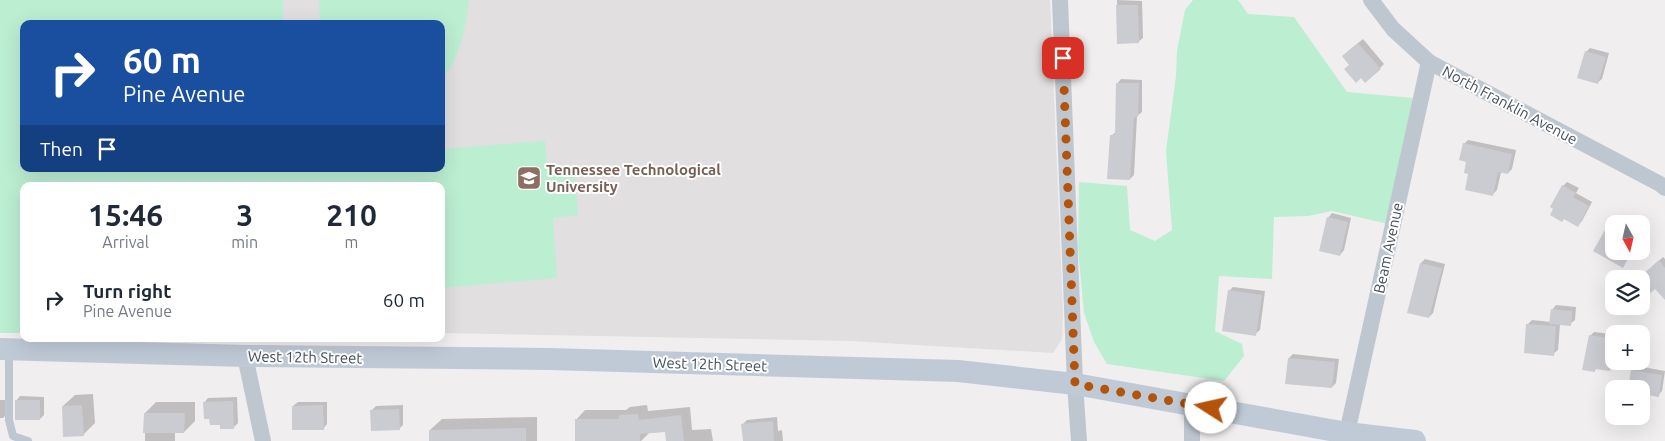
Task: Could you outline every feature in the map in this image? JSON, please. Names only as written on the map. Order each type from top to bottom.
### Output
[{"type":"main road","name":"West 12th Street","points":[[4,350],[245,356],[550,359],[958,371],[1075,384],[1347,433],[1415,441]]},
{"type":"street","points":[[1060,0],[1075,384],[1079,441]]},
{"type":"street","name":"North Franklin Avenue","points":[[1371,0],[1393,29],[1429,62],[1663,183]]},
{"type":"street","name":"Beam Avenue","points":[[1347,433],[1429,62]]},
{"type":"street","points":[[245,356],[263,441]]},
{"type":"street","points":[[1192,405],[1192,441]]},
{"type":"lane","points":[[4,350],[12,439],[28,441]]},
{"type":"shaded area","name":"Tennessee Technological University","points":[[0,0],[1050,0],[1063,312],[1062,339],[1053,353],[850,341],[445,333],[445,182],[20,182],[20,333],[0,333]]},
{"type":"green space","points":[[0,0],[283,0],[283,20],[20,20],[20,172],[327,172],[327,182],[20,182],[20,333],[0,333]]},
{"type":"green space","points":[[319,0],[469,0],[464,32],[458,52],[445,75],[445,20],[320,20]]},
{"type":"green space","points":[[1193,0],[1238,0],[1248,14],[1294,17],[1347,92],[1413,98],[1388,224],[1332,211],[1308,216],[1274,217],[1272,279],[1219,276],[1215,331],[1242,344],[1244,356],[1224,381],[1107,364],[1094,342],[1084,313],[1078,248],[1079,182],[1127,186],[1130,230],[1155,241],[1172,230],[1166,151],[1176,76],[1177,51],[1185,10]]},
{"type":"green space","points":[[545,141],[547,167],[574,165],[578,215],[553,218],[557,278],[445,288],[445,182],[328,182],[327,172],[445,172],[445,149]]},
{"type":"building","points":[[1116,5],[1138,5],[1139,43],[1117,44]]},
{"type":"building","points":[[1358,43],[1381,69],[1365,83],[1361,78],[1356,83],[1344,69],[1349,65],[1342,56]]},
{"type":"building","points":[[1585,51],[1606,57],[1598,84],[1577,78]]},
{"type":"building","points":[[1116,83],[1139,83],[1138,117],[1134,117],[1130,180],[1107,179],[1110,135],[1115,135]]},
{"type":"building","points":[[1463,143],[1512,154],[1508,174],[1498,172],[1493,196],[1465,190],[1468,174],[1464,173],[1466,162],[1459,160]]},
{"type":"building","points":[[1562,185],[1576,193],[1573,197],[1589,206],[1578,227],[1564,219],[1562,222],[1550,215],[1553,209],[1550,207]]},
{"type":"building","points":[[1327,217],[1348,222],[1340,256],[1319,251]]},
{"type":"building","points":[[1605,230],[1605,258],[1593,251]]},
{"type":"building","points":[[1609,260],[1627,260],[1623,268]]},
{"type":"building","points":[[1659,260],[1665,268],[1665,300],[1655,289],[1650,293],[1650,270],[1648,270]]},
{"type":"building","points":[[1420,263],[1442,268],[1429,318],[1407,313]]},
{"type":"building","points":[[1228,290],[1262,295],[1256,336],[1222,331]]},
{"type":"building","points":[[1551,309],[1572,311],[1571,326],[1549,324]]},
{"type":"building","points":[[1526,324],[1556,326],[1554,356],[1524,353]]},
{"type":"building","points":[[1589,335],[1605,338],[1605,370],[1610,371],[1595,369],[1595,372],[1582,370]]},
{"type":"building","points":[[1288,358],[1335,362],[1332,388],[1285,384]]},
{"type":"building","points":[[1631,370],[1662,375],[1659,397],[1650,396],[1650,380],[1629,380]]},
{"type":"building","points":[[15,400],[40,400],[40,420],[15,420]]},
{"type":"building","points":[[233,401],[234,429],[220,429],[220,425],[210,425],[209,419],[204,419],[203,402]]},
{"type":"building","points":[[82,405],[84,436],[63,437],[62,406]]},
{"type":"building","points":[[323,405],[324,430],[292,430],[292,406]]},
{"type":"building","points":[[399,409],[400,430],[371,431],[370,410]]},
{"type":"building","points":[[144,413],[185,413],[184,433],[143,433]]},
{"type":"building","points":[[638,414],[639,420],[681,415],[684,441],[666,441],[665,432],[640,434],[640,441],[575,441],[575,419],[619,419],[619,415]]},
{"type":"building","points":[[773,421],[774,441],[743,441],[741,424]]},
{"type":"building","points":[[526,428],[526,441],[429,441],[429,430]]},
{"type":"place","name":"Tennessee Technological University","points":[[529,178]]},
{"type":"route","points":[[1063,58],[1075,384],[1211,408]]}]
